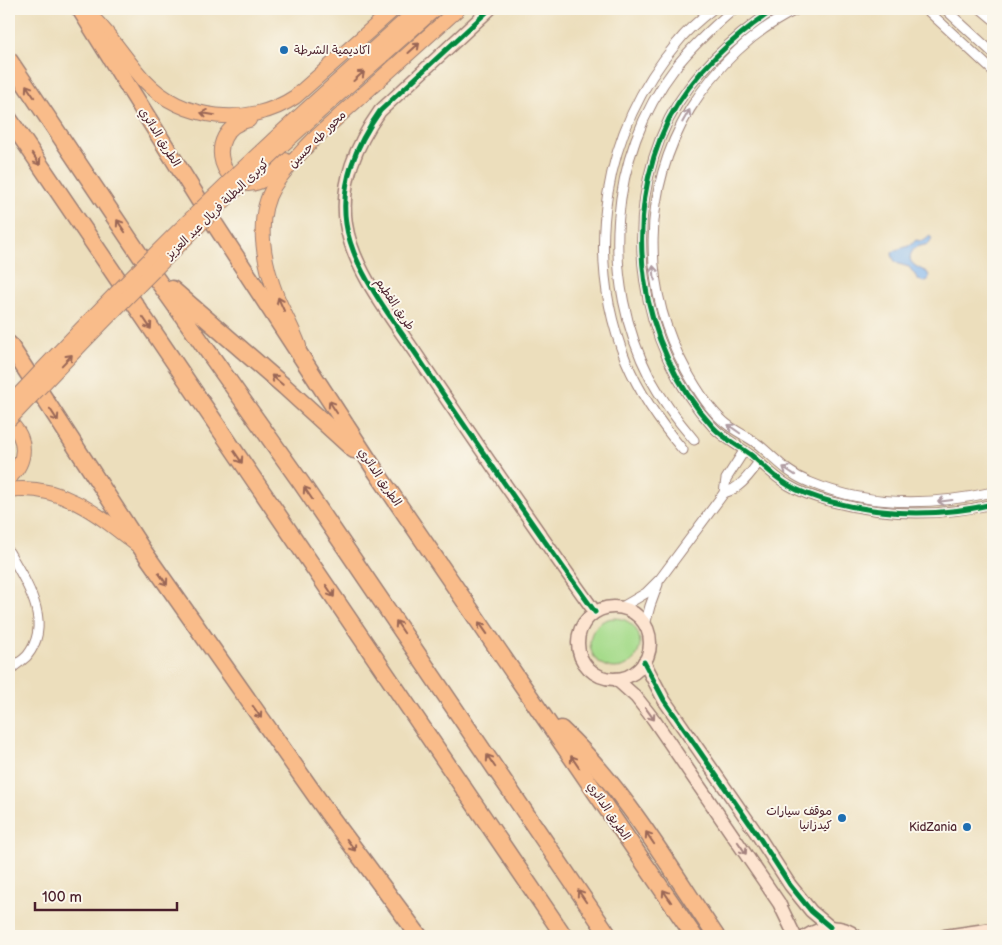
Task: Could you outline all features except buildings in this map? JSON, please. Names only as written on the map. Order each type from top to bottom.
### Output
[{"type":"highway","name":"الطريق الدائري","points":[[81,9],[199,200],[306,366],[377,473],[694,936]]},
{"type":"highway","points":[[9,60],[148,267],[302,484],[609,936]]},
{"type":"highway","points":[[9,119],[564,936]]},
{"type":"highway","points":[[148,267],[310,409],[377,473]]},
{"type":"highway","points":[[9,344],[142,549],[327,812],[418,936]]},
{"type":"highway","points":[[541,711],[605,775],[716,936]]},
{"type":"main road","points":[[81,9],[100,26],[144,81],[159,94],[195,112],[214,116],[234,117],[254,114],[276,108],[295,97]]},
{"type":"main road","points":[[316,136],[264,179],[249,184],[232,178],[222,163],[221,146],[229,130],[241,122],[278,112],[284,108],[394,9]]},
{"type":"main road","name":"كوبرى البطلة فريال عبد العزيز","points":[[9,405],[119,292],[270,143],[418,9]]},
{"type":"main road","name":"كوبرى البطلة فريال عبد العزيز","points":[[9,421],[126,299],[226,199],[435,9]]},
{"type":"main road","name":"محور طه حسين","points":[[306,366],[294,331],[269,275],[264,250],[263,224],[273,188],[316,136],[458,9]]},
{"type":"main road","points":[[9,421],[17,429],[21,437],[23,454],[21,463],[9,478]]},
{"type":"main road","points":[[9,490],[43,491],[80,503],[142,549]]},
{"type":"street","name":"طريق الفطيم","points":[[490,9],[380,111],[366,131],[355,153],[348,176],[345,200],[346,224],[352,248],[361,271],[450,404],[596,612]]},
{"type":"street","points":[[683,450],[669,434],[645,399],[626,361],[614,324],[604,268],[604,229],[607,190],[631,116],[656,71],[677,42],[712,9]]},
{"type":"street","points":[[694,440],[659,394],[642,360],[629,323],[619,272],[619,218],[628,165],[640,129],[653,103],[668,78],[694,46],[734,9]]},
{"type":"street","points":[[775,9],[733,40],[696,80],[670,119],[653,161],[644,201],[641,250],[646,293],[653,322],[665,353],[698,410],[722,436],[759,462],[777,478],[800,491],[834,502],[872,510],[914,514],[959,511],[993,504]]},
{"type":"street","points":[[798,9],[779,19],[753,38],[729,59],[705,87],[677,134],[664,168],[656,202],[653,266],[665,322],[679,357],[691,379],[723,421],[758,445],[790,472],[825,488],[874,500],[927,502],[957,499],[993,492]]},
{"type":"street","points":[[926,9],[993,71]]},
{"type":"street","points":[[945,9],[993,53]]},
{"type":"street","points":[[981,9],[993,19]]},
{"type":"street","points":[[656,71],[668,78]]},
{"type":"street","points":[[696,80],[705,87]]},
{"type":"street","points":[[647,183],[659,186]]},
{"type":"street","points":[[646,293],[657,291]]},
{"type":"street","points":[[698,410],[708,403]]},
{"type":"street","points":[[622,607],[646,593],[660,580],[724,493],[726,479],[744,451]]},
{"type":"street","points":[[724,493],[742,484],[759,462]]},
{"type":"street","points":[[872,510],[874,500]]},
{"type":"street","points":[[9,552],[29,588],[39,622],[36,640],[27,656],[9,671]]},
{"type":"street","points":[[646,625],[652,597],[660,580]]},
{"type":"street","points":[[612,607],[622,607],[635,614],[646,625],[649,634],[649,653],[644,662],[632,674],[616,679],[603,677],[591,670],[582,660],[578,647],[579,633],[585,621],[596,612],[612,607]]},
{"type":"street","points":[[644,662],[664,700],[758,834],[790,885],[811,911],[830,927]]},
{"type":"street","points":[[616,679],[636,696],[654,720],[779,903],[795,936]]},
{"type":"street","points":[[806,936],[817,929],[830,927],[845,930],[856,936]]},
{"type":"street","points":[[945,936],[993,929]]},
{"type":"green space","points":[[615,618],[625,620],[633,625],[638,633],[640,643],[638,653],[633,661],[625,666],[615,668],[605,666],[597,661],[592,653],[590,643],[592,633],[597,625],[605,620]]},
{"type":"water","points":[[930,236],[932,239],[929,244],[916,247],[910,256],[912,263],[927,272],[929,276],[928,280],[923,282],[918,279],[909,267],[895,261],[892,253],[909,246],[916,240],[921,241]]},
{"type":"cycle path","points":[[490,9],[380,111],[371,124],[357,151],[348,179],[345,193],[346,224],[357,260],[366,279],[388,314],[595,612]]},
{"type":"cycle path","points":[[775,9],[744,31],[715,57],[702,72],[678,102],[669,119],[654,158],[645,198],[642,239],[644,280],[653,320],[668,358],[688,394],[713,427],[778,478],[798,490],[815,497],[852,507],[892,512],[933,513],[993,504]]},
{"type":"cycle path","points":[[644,662],[664,700],[790,885],[811,911],[830,927]]},
{"type":"place","name":"اكاديمية الشرطة","points":[[284,50]]},
{"type":"place","name":"موقف سيارات كيدزانيا","points":[[842,818]]},
{"type":"place","name":"KidZania","points":[[967,827]]}]
